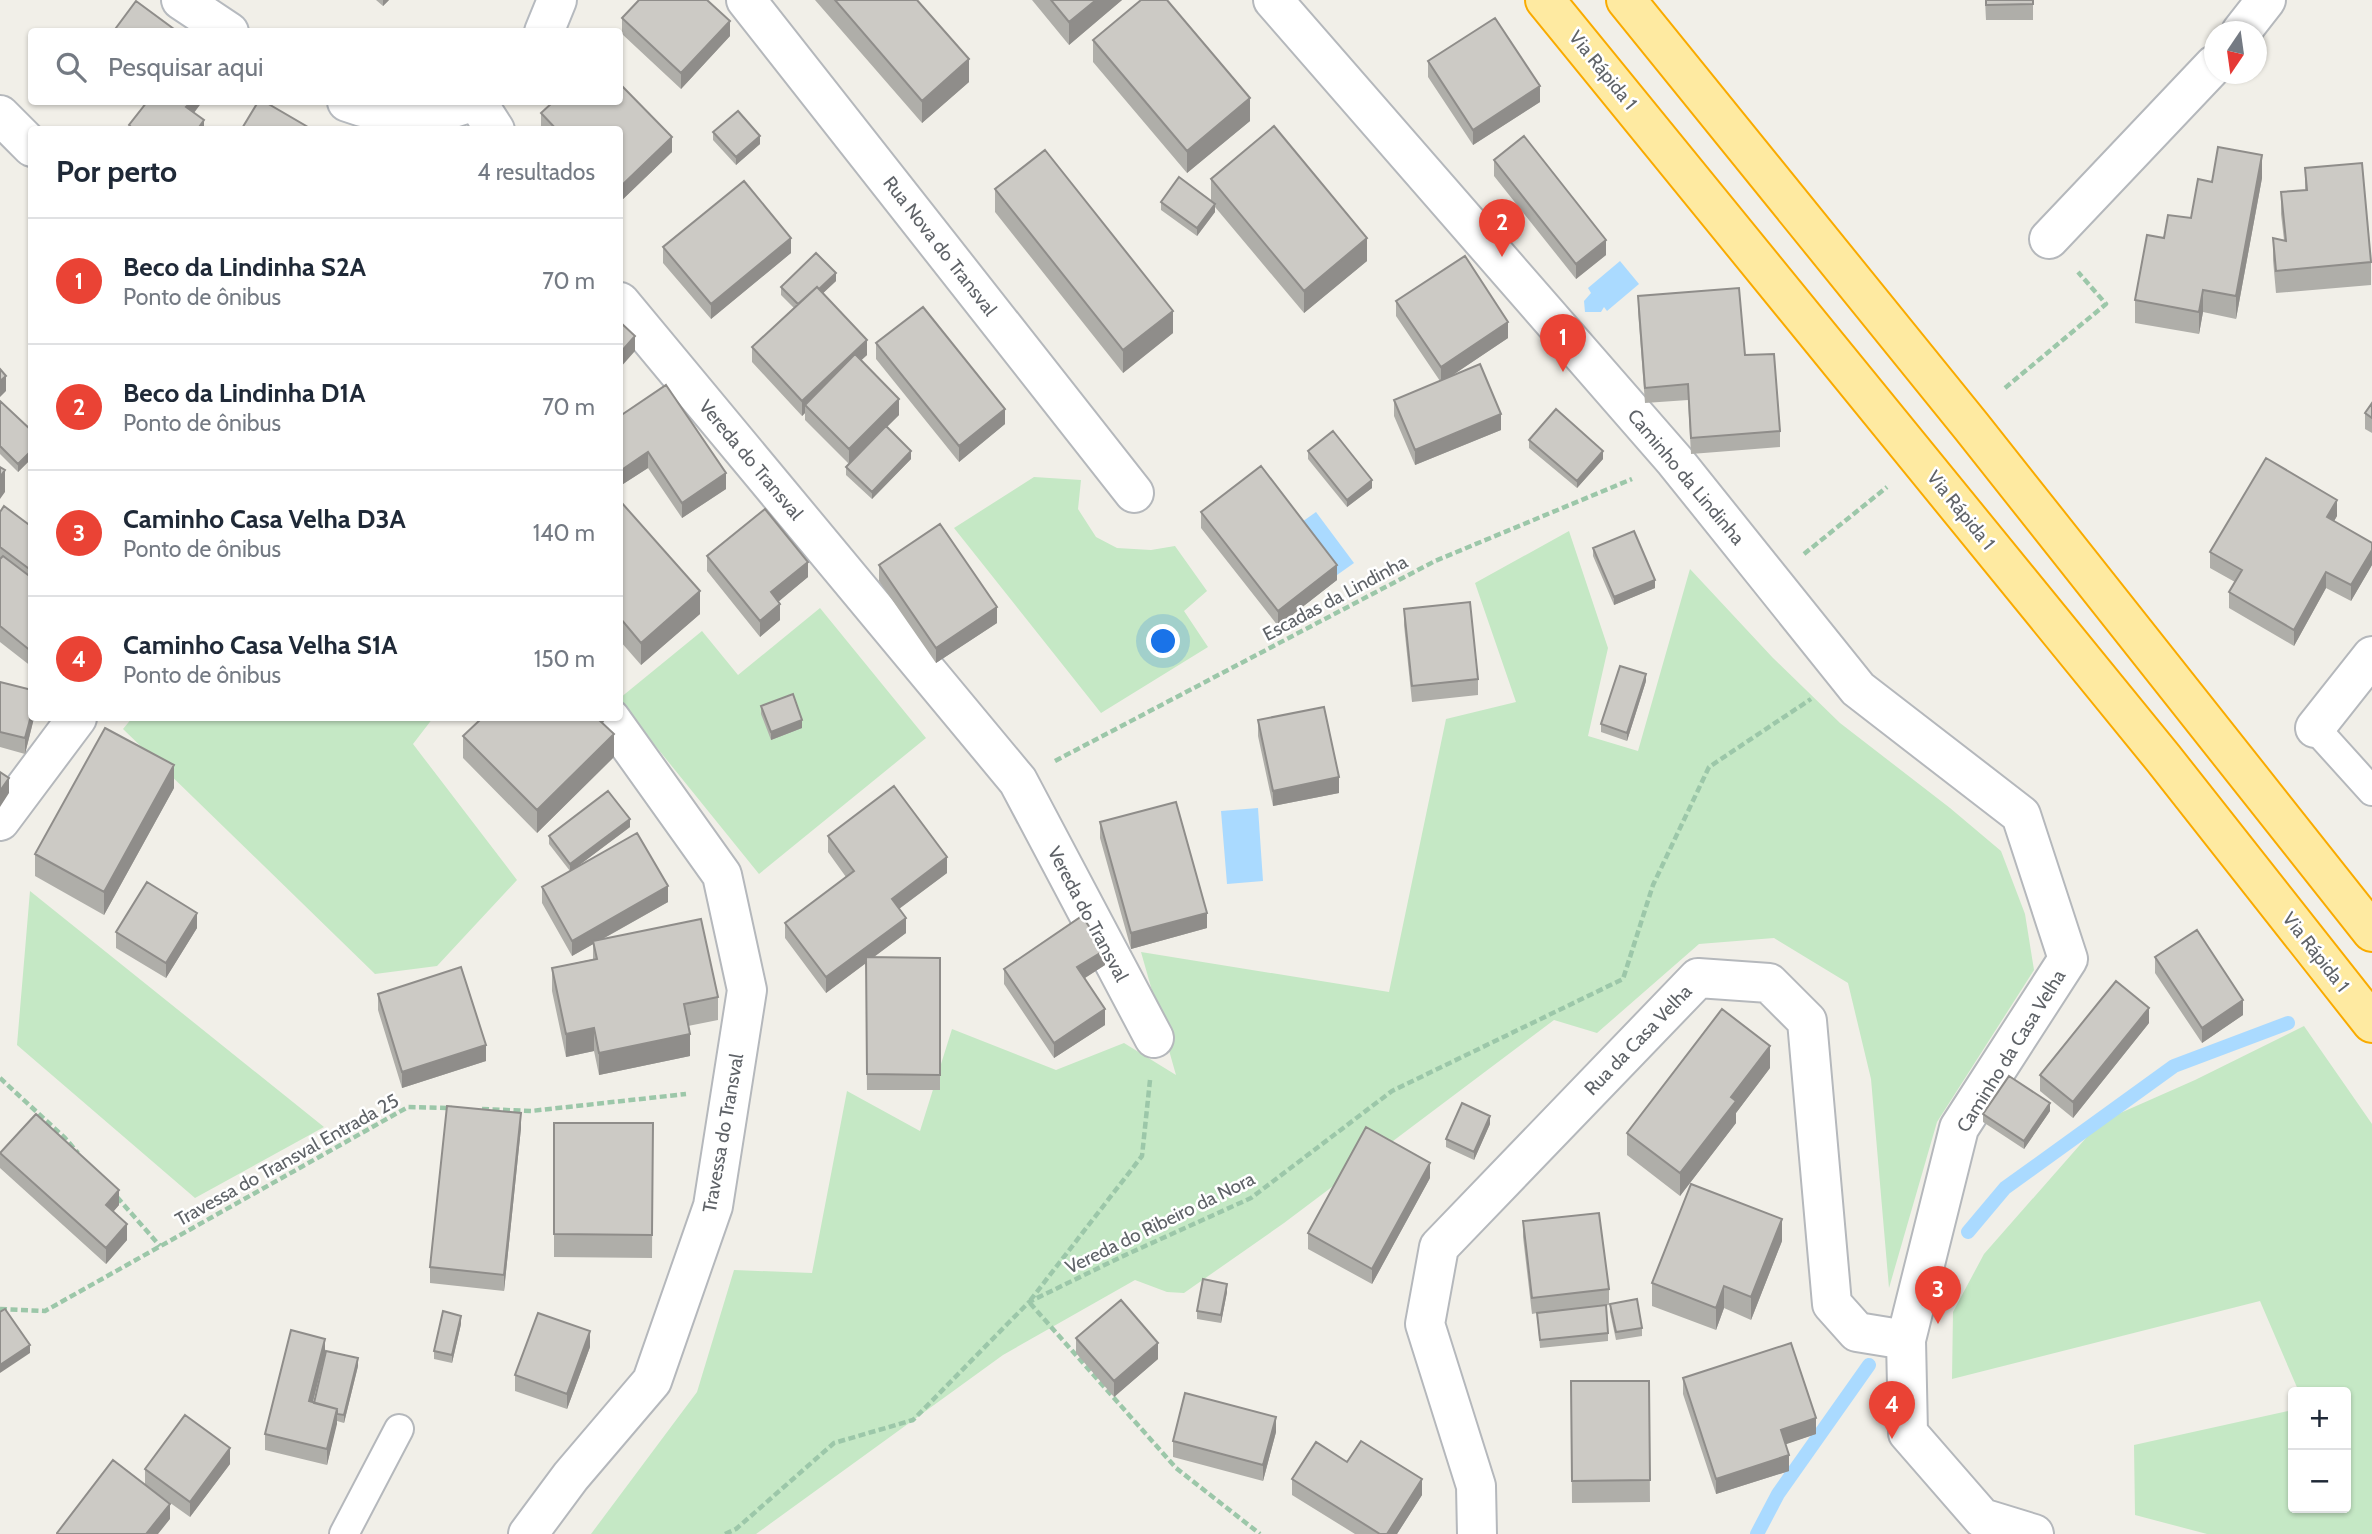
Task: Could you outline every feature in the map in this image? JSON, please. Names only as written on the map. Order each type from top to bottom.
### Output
[{"type":"highway","name":"Via Rápida 1","points":[[1545,0],[2154,747],[2372,1023]]},
{"type":"highway","points":[[1626,0],[1971,426],[2372,932]]},
{"type":"street","points":[[181,0],[223,28]]},
{"type":"street","points":[[546,28],[557,0]]},
{"type":"street","name":"Rua Nova do Transval","points":[[746,0],[1134,493]]},
{"type":"street","name":"Caminho da Lindinha","points":[[1273,0],[1675,461],[1858,689],[2021,815],[2068,959]]},
{"type":"street","points":[[2250,21],[2266,0]]},
{"type":"street","points":[[2049,239],[2204,76]]},
{"type":"street","points":[[357,105],[384,113],[417,115],[464,105]]},
{"type":"street","points":[[476,105],[492,126]]},
{"type":"street","points":[[0,115],[28,143]]},
{"type":"street","name":"Vereda do Transval","points":[[623,306],[1017,781],[1154,1038]]},
{"type":"street","points":[[2315,728],[2372,656]]},
{"type":"street","points":[[0,821],[75,721]]},
{"type":"street","name":"Travessa do Transval","points":[[528,1534],[571,1476],[652,1381],[713,1206],[747,990],[722,875],[612,721]]},
{"type":"street","name":"Caminho da Casa Velha","points":[[2034,1534],[1982,1518],[1908,1433],[1906,1340],[1959,1128],[2068,959]]},
{"type":"street","name":"Rua da Casa Velha","points":[[1477,1534],[1476,1486],[1425,1324],[1439,1247],[1698,978],[1769,983],[1807,1021],[1832,1304],[1857,1332],[1906,1340]]},
{"type":"lane","points":[[2315,728],[2372,791]]},
{"type":"lane","points":[[344,1534],[399,1429]]},
{"type":"path","points":[[2006,388],[2106,304],[2049,239]]},
{"type":"path","name":"Escadas da Lindinha","points":[[1017,781],[1435,561],[1675,461]]},
{"type":"path","points":[[1771,581],[1895,481]]},
{"type":"path","name":"Vereda do Ribeiro da Nora","points":[[725,1534],[736,1529],[834,1443],[913,1420],[1029,1302],[1251,1198],[1392,1091],[1623,979],[1653,885],[1709,767],[1847,676]]},
{"type":"path","points":[[1154,1038],[1142,1156],[1029,1302],[1176,1468],[1261,1534]]},
{"type":"path","points":[[0,1079],[82,1157]]},
{"type":"path","points":[[476,1109],[531,1111],[732,1088]]},
{"type":"path","name":"Travessa do Transval Entrada 25","points":[[0,1309],[45,1311],[408,1107],[463,1109]]},
{"type":"path","points":[[108,1187],[160,1246]]},
{"type":"green space","points":[[1034,477],[1081,480],[1078,509],[1096,537],[1117,548],[1151,550],[1175,546],[1207,591],[1184,611],[1208,647],[1101,713],[954,528]]},
{"type":"green space","points":[[1569,531],[1608,648],[1588,736],[1638,751],[1690,569],[1773,658],[1840,723],[2001,851],[2025,914],[2034,970],[1937,1122],[1889,1288],[1871,1079],[1848,983],[1774,938],[1699,944],[1597,1033],[1554,1020],[1284,1223],[1184,1293],[1167,1292],[1135,1280],[1003,1355],[756,1534],[591,1534],[697,1392],[734,1270],[812,1273],[847,1091],[920,1131],[952,1029],[1056,1070],[1124,1043],[1176,1075],[1141,952],[1389,992],[1446,719],[1516,702],[1475,583]]},
{"type":"green space","points":[[820,608],[926,738],[759,874],[623,706],[623,696],[702,631],[738,675]]},
{"type":"green space","points":[[130,721],[431,721],[413,744],[517,880],[437,966],[375,974],[123,729]]},
{"type":"green space","points":[[30,891],[324,1127],[195,1198],[17,1045]]},
{"type":"green space","points":[[2304,1026],[2372,1124],[2372,1534],[2207,1534],[2135,1515],[2134,1445],[2288,1411],[2288,1513],[2351,1513],[2351,1387],[2297,1387],[2260,1301],[1952,1379],[1953,1312],[1984,1254],[2100,1122],[2195,1080]]},
{"type":"water","points":[[1620,261],[1639,284],[1607,311],[1604,307],[1601,312],[1585,312],[1584,301],[1591,293],[1588,288]]},
{"type":"water","points":[[1316,512],[1354,563],[1337,575],[1299,524]]},
{"type":"water","points":[[1258,808],[1263,881],[1227,884],[1221,811]]},
{"type":"building","points":[[639,0],[707,0],[730,21],[681,73],[622,18]]},
{"type":"building","points":[[835,0],[917,0],[969,59],[922,101]]},
{"type":"building","points":[[1051,0],[1096,0],[1069,22]]},
{"type":"building","points":[[1141,0],[1167,0],[1250,98],[1187,151],[1093,40]]},
{"type":"building","points":[[1986,0],[2033,0],[2033,4],[1986,5]]},
{"type":"building","points":[[136,1],[173,28],[116,28]]},
{"type":"building","points":[[1495,18],[1540,86],[1473,130],[1428,61]]},
{"type":"building","points":[[623,87],[672,137],[623,184],[623,126],[553,126],[541,113],[550,105],[623,105]]},
{"type":"building","points":[[145,105],[188,105],[186,107],[204,120],[200,126],[129,125]]},
{"type":"building","points":[[256,105],[270,105],[306,126],[243,126]]},
{"type":"building","points":[[738,111],[760,136],[736,157],[713,132]]},
{"type":"building","points":[[1274,126],[1367,238],[1304,291],[1211,179]]},
{"type":"building","points":[[1524,136],[1606,240],[1576,264],[1494,160]]},
{"type":"building","points":[[2218,147],[2262,155],[2236,296],[2203,290],[2199,312],[2135,300],[2147,235],[2164,238],[2168,215],[2191,218],[2198,179],[2212,182]]},
{"type":"building","points":[[1045,150],[1173,311],[1123,350],[995,189]]},
{"type":"building","points":[[2362,163],[2371,262],[2276,271],[2273,238],[2286,241],[2281,192],[2307,190],[2305,168]]},
{"type":"building","points":[[1179,177],[1215,204],[1197,228],[1161,202]]},
{"type":"building","points":[[744,181],[791,238],[711,304],[663,247]]},
{"type":"building","points":[[816,253],[836,273],[798,304],[781,287]]},
{"type":"building","points":[[1465,256],[1508,322],[1441,367],[1396,301]]},
{"type":"building","points":[[817,287],[867,340],[802,401],[752,347]]},
{"type":"building","points":[[1739,288],[1745,355],[1774,354],[1780,431],[1691,438],[1688,384],[1645,388],[1638,296]]},
{"type":"building","points":[[923,307],[1005,409],[959,446],[876,343]]},
{"type":"building","points":[[623,325],[635,336],[623,350]]},
{"type":"building","points":[[855,354],[899,399],[849,449],[805,405]]},
{"type":"building","points":[[1480,364],[1501,414],[1415,450],[1394,400]]},
{"type":"building","points":[[0,369],[6,376],[0,381]]},
{"type":"building","points":[[666,385],[726,473],[682,503],[648,452],[623,469],[623,414]]},
{"type":"building","points":[[0,401],[28,427],[28,454],[18,464],[0,446]]},
{"type":"building","points":[[2372,403],[2372,418],[2365,413]]},
{"type":"building","points":[[1556,409],[1603,451],[1577,481],[1529,440]]},
{"type":"building","points":[[886,426],[911,451],[872,492],[846,467]]},
{"type":"building","points":[[1333,431],[1372,480],[1347,500],[1308,451]]},
{"type":"building","points":[[2266,458],[2337,500],[2327,517],[2372,543],[2372,550],[2351,585],[2326,572],[2294,630],[2229,592],[2242,570],[2210,552]]},
{"type":"building","points":[[1261,466],[1337,565],[1278,611],[1201,512]]},
{"type":"building","points":[[623,504],[700,591],[641,643],[623,622]]},
{"type":"building","points":[[4,506],[28,524],[28,568],[0,547],[0,512]]},
{"type":"building","points":[[765,509],[808,562],[771,592],[780,604],[760,621],[707,556]]},
{"type":"building","points":[[940,524],[997,607],[936,648],[879,565]]},
{"type":"building","points":[[1634,531],[1655,580],[1614,597],[1593,548]]},
{"type":"building","points":[[3,556],[28,575],[28,649],[0,626],[0,559]]},
{"type":"building","points":[[1470,602],[1478,679],[1412,686],[1404,609]]},
{"type":"building","points":[[1620,666],[1646,674],[1627,733],[1601,724]]},
{"type":"building","points":[[0,682],[28,689],[30,721],[25,738],[0,732]]},
{"type":"building","points":[[793,694],[802,720],[771,732],[761,706]]},
{"type":"building","points":[[1324,707],[1339,777],[1273,791],[1258,720]]},
{"type":"building","points":[[479,721],[600,721],[614,734],[537,810],[463,736]]},
{"type":"building","points":[[105,728],[174,765],[104,892],[35,854]]},
{"type":"building","points":[[0,772],[9,778],[0,791]]},
{"type":"building","points":[[894,786],[947,857],[892,899],[906,918],[826,977],[785,923],[854,871],[828,836]]},
{"type":"building","points":[[608,791],[630,819],[570,864],[549,836]]},
{"type":"building","points":[[1176,802],[1207,913],[1131,933],[1100,822]]},
{"type":"building","points":[[637,833],[668,886],[572,941],[542,887]]},
{"type":"building","points":[[147,882],[197,913],[166,963],[116,932]]},
{"type":"building","points":[[1082,916],[1105,950],[1077,967],[1105,1009],[1054,1043],[1004,969]]},
{"type":"building","points":[[701,919],[718,997],[684,1004],[690,1034],[599,1053],[594,1028],[566,1034],[552,968],[597,959],[593,941]]},
{"type":"building","points":[[2197,930],[2243,1000],[2202,1028],[2155,957]]},
{"type":"building","points":[[866,957],[940,958],[940,1075],[867,1074]]},
{"type":"building","points":[[461,967],[486,1045],[402,1072],[378,994]]},
{"type":"building","points":[[2116,981],[2149,1008],[2073,1102],[2040,1075]]},
{"type":"building","points":[[1722,1009],[1770,1046],[1731,1097],[1736,1101],[1680,1173],[1627,1133]]},
{"type":"building","points":[[2009,1076],[2050,1103],[2024,1141],[1983,1114]]},
{"type":"building","points":[[1462,1103],[1490,1116],[1474,1152],[1446,1139]]},
{"type":"building","points":[[447,1106],[521,1113],[504,1275],[430,1267]]},
{"type":"building","points":[[36,1114],[119,1190],[106,1205],[127,1224],[106,1248],[0,1153]]},
{"type":"building","points":[[554,1123],[653,1123],[652,1235],[554,1234]]},
{"type":"building","points":[[1366,1127],[1430,1163],[1372,1269],[1308,1233]]},
{"type":"building","points":[[1691,1184],[1782,1219],[1751,1297],[1724,1286],[1716,1308],[1652,1283]]},
{"type":"building","points":[[1599,1213],[1609,1289],[1532,1298],[1523,1221]]},
{"type":"building","points":[[1203,1279],[1227,1284],[1221,1315],[1197,1311]]},
{"type":"building","points":[[1637,1299],[1642,1328],[1616,1332],[1610,1304]]},
{"type":"building","points":[[1121,1300],[1158,1343],[1114,1381],[1076,1338]]},
{"type":"building","points":[[1606,1305],[1608,1333],[1540,1340],[1537,1313]]},
{"type":"building","points":[[5,1309],[30,1345],[0,1365],[0,1312]]},
{"type":"building","points":[[443,1311],[461,1316],[452,1355],[434,1351]]},
{"type":"building","points":[[538,1313],[590,1331],[567,1394],[515,1375]]},
{"type":"building","points":[[291,1330],[325,1339],[309,1401],[337,1409],[327,1449],[265,1434]]},
{"type":"building","points":[[1791,1343],[1816,1418],[1781,1430],[1789,1455],[1716,1479],[1683,1378]]},
{"type":"building","points":[[326,1351],[358,1358],[344,1415],[337,1414],[337,1409],[314,1403]]},
{"type":"building","points":[[1571,1381],[1649,1381],[1650,1480],[1572,1481]]},
{"type":"building","points":[[1185,1393],[1276,1417],[1263,1465],[1173,1441]]},
{"type":"building","points":[[185,1415],[230,1448],[190,1502],[145,1469]]},
{"type":"building","points":[[1361,1441],[1422,1479],[1387,1534],[1380,1534],[1292,1479],[1316,1442],[1347,1462]]},
{"type":"building","points":[[113,1460],[170,1504],[146,1534],[57,1534],[57,1533]]},
{"type":"waterway","points":[[1968,1232],[2005,1188],[2174,1066],[2288,1023]]},
{"type":"waterway","points":[[1757,1534],[1778,1494],[1869,1365]]},
{"type":"place","name":"Beco da Lindinha D1A","points":[[1502,257]]},
{"type":"place","name":"Beco da Lindinha S2A","points":[[1563,372]]},
{"type":"place","name":"Caminho Casa Velha D3A","points":[[1938,1324]]},
{"type":"place","name":"Caminho Casa Velha S1A","points":[[1892,1439]]}]
